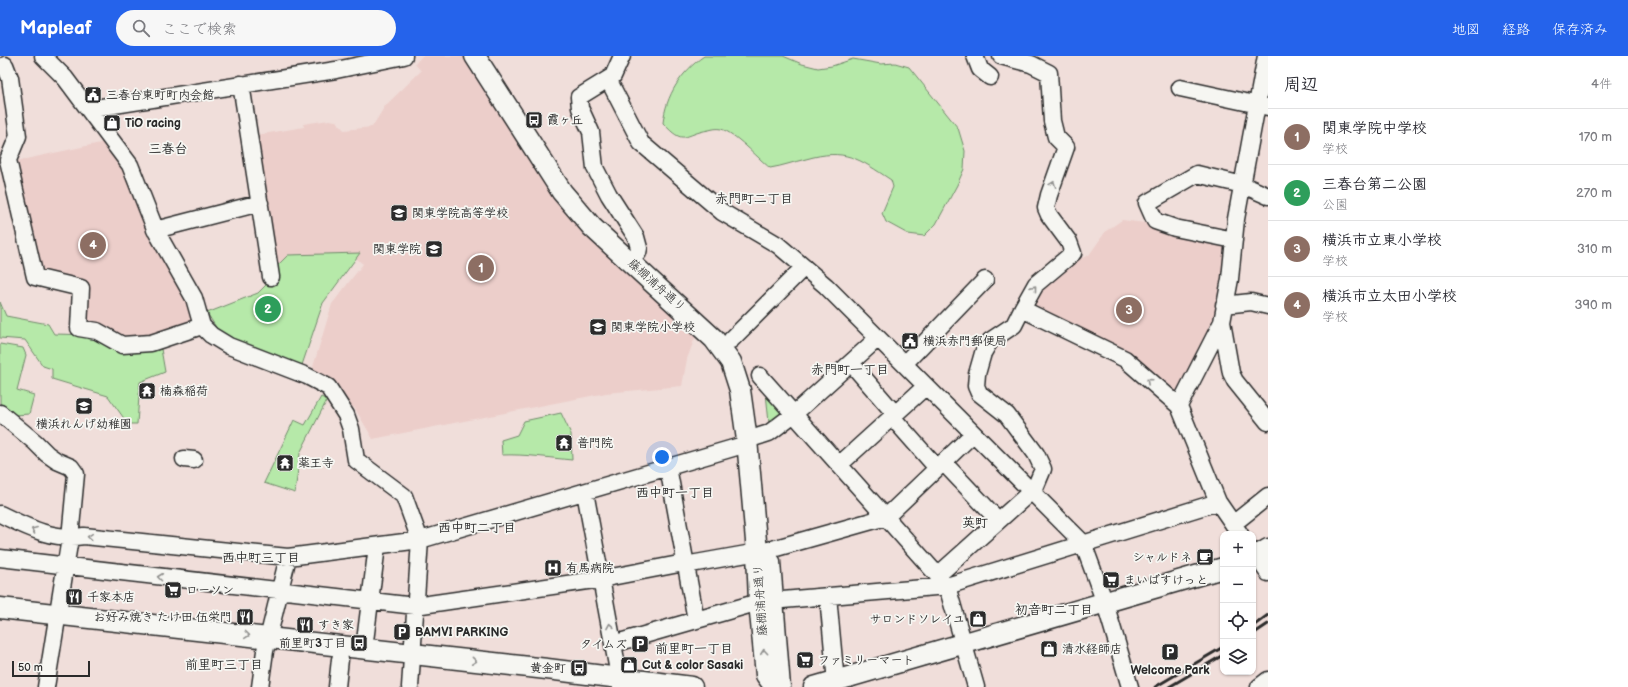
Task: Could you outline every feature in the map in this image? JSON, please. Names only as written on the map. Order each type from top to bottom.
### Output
[{"type":"main road","name":"藤棚浦舟通り","points":[[475,56],[562,192],[575,208],[592,227],[699,324],[722,348],[731,362],[737,376],[752,439]]},
{"type":"main road","name":"藤棚浦舟通り","points":[[489,56],[570,183],[595,215],[731,340],[745,364],[751,381],[752,439],[763,551],[766,601],[766,675],[775,687]]},
{"type":"main road","points":[[1106,608],[1220,569]]},
{"type":"main road","points":[[814,687],[842,683],[938,662],[965,648],[1220,577]]},
{"type":"main road","name":"藤棚浦舟通り","points":[[766,601],[780,687]]},
{"type":"main road","points":[[0,608],[57,620],[267,644],[364,649],[411,661],[588,687]]},
{"type":"main road","points":[[0,619],[57,620]]},
{"type":"main road","points":[[267,644],[340,659],[411,661],[620,682],[692,687]]},
{"type":"street","points":[[43,56],[65,78],[130,165],[155,230],[194,298],[202,326],[211,335],[229,346],[307,376],[328,386],[346,415],[356,460],[404,496],[420,540],[410,687]]},
{"type":"street","points":[[89,109],[336,70],[404,56]]},
{"type":"street","points":[[622,56],[613,76],[579,97],[580,108],[591,132],[595,168],[609,195],[636,237],[639,248],[638,253]]},
{"type":"street","points":[[975,56],[980,69],[990,78]]},
{"type":"street","points":[[942,581],[998,520],[1035,488],[1043,469],[1041,462],[1007,415],[980,393],[976,386],[977,374],[983,353],[990,341],[1014,324],[1036,284],[1073,253],[1069,242],[1049,215],[1046,208],[1066,147],[1056,137],[1052,121],[1049,73],[1031,64],[1002,56]]},
{"type":"street","points":[[1266,56],[1263,106],[1243,185],[1222,322],[1231,372],[1235,381],[1268,422]]},
{"type":"street","points":[[6,63],[10,78],[18,136],[4,161],[35,277],[81,288],[79,328],[97,331],[122,345],[151,343],[202,326]]},
{"type":"street","points":[[608,79],[641,143],[722,212],[778,245],[826,286],[1083,544],[1106,608],[1130,687]]},
{"type":"street","points":[[241,84],[271,277]]},
{"type":"street","points":[[1180,88],[1263,106]]},
{"type":"street","points":[[1234,240],[1175,228],[1155,220],[1147,203],[1197,174],[1243,185],[1268,196]]},
{"type":"street","points":[[155,230],[260,203]]},
{"type":"street","points":[[731,340],[804,267]]},
{"type":"street","points":[[904,364],[985,280]]},
{"type":"street","points":[[1224,305],[1251,302],[1268,306]]},
{"type":"street","points":[[1022,309],[1125,359],[1179,406],[1218,502],[1236,529],[1268,496]]},
{"type":"street","points":[[1179,406],[1222,322]]},
{"type":"street","points":[[0,514],[43,533],[70,538],[84,536],[288,557],[420,540],[740,446],[752,439],[769,433],[794,414],[878,338]]},
{"type":"street","points":[[851,363],[893,416],[940,465],[998,520]]},
{"type":"street","points":[[760,376],[942,581],[965,648],[976,687]]},
{"type":"street","points":[[840,465],[926,386]]},
{"type":"street","points":[[0,413],[47,454],[57,461],[72,467],[76,474],[70,538],[46,687]]},
{"type":"street","points":[[0,558],[415,606],[601,579],[763,551],[886,517],[973,434]]},
{"type":"street","points":[[668,467],[684,564],[696,620]]},
{"type":"street","points":[[585,492],[620,682]]},
{"type":"street","points":[[613,644],[766,601],[828,596],[942,581],[1083,544],[1218,502]]},
{"type":"street","points":[[364,649],[377,546]]},
{"type":"street","points":[[260,687],[267,644],[288,557]]},
{"type":"street","points":[[828,596],[842,683]]},
{"type":"street","points":[[337,687],[340,659]]},
{"type":"street","points":[[1259,687],[1268,680]]},
{"type":"shaded area","name":"関東学院","points":[[422,56],[463,56],[488,92],[511,133],[562,205],[596,244],[696,335],[687,359],[682,386],[606,393],[373,439],[354,407],[347,408],[318,375],[313,367],[332,304],[363,264],[356,258],[360,254],[272,271],[251,136],[304,127],[303,124],[329,120],[336,121],[344,130],[372,127],[385,106],[421,71],[415,64]]},
{"type":"shaded area","points":[[105,142],[129,178],[141,217],[149,235],[188,300],[194,326],[192,330],[119,340],[86,325],[85,285],[38,273],[12,162]]},
{"type":"shaded area","points":[[1122,220],[1152,224],[1232,241],[1221,313],[1179,394],[1128,351],[1031,307],[1032,294],[1061,267],[1089,255],[1106,231]]},
{"type":"green space","points":[[704,56],[783,56],[802,64],[818,68],[832,66],[853,59],[881,64],[895,63],[909,67],[958,128],[965,151],[964,169],[936,224],[924,236],[908,234],[886,222],[882,213],[893,187],[891,180],[851,157],[841,155],[819,156],[770,168],[739,140],[721,129],[712,129],[684,137],[676,135],[663,123],[667,103],[676,85],[688,69]]},
{"type":"green space","points":[[360,253],[323,303],[301,368],[249,347],[219,332],[207,313],[258,293],[274,277],[272,271],[288,255]]},
{"type":"green space","points":[[0,302],[6,316],[48,324],[54,334],[96,335],[123,350],[152,351],[161,349],[165,372],[140,382],[137,424],[128,424],[108,396],[52,379],[52,369],[43,366],[25,340],[0,338]]},
{"type":"green space","points":[[0,344],[23,348],[26,355],[17,390],[34,395],[29,414],[15,415],[0,403]]},
{"type":"green space","points":[[766,393],[785,412],[769,423]]},
{"type":"green space","points":[[321,397],[327,400],[300,453],[295,493],[264,483],[294,420],[305,425]]},
{"type":"green space","points":[[561,413],[571,434],[572,460],[502,455],[501,440],[517,435],[524,421]]},
{"type":"railway","points":[[1256,624],[1268,615]]},
{"type":"railway","points":[[1256,632],[1268,624]]},
{"type":"railway","points":[[1155,687],[1220,649]]},
{"type":"railway","points":[[1169,687],[1220,657]]},
{"type":"place","name":"三春台東町町内会館","points":[[93,95]]},
{"type":"place","name":"霞ヶ丘","points":[[534,120]]},
{"type":"place","name":"TiO racing","points":[[112,123]]},
{"type":"place","name":"関東学院高等学校","points":[[399,213]]},
{"type":"place","name":"横浜市立太田小学校","points":[[93,245]]},
{"type":"place","name":"関東学院","points":[[434,249]]},
{"type":"place","name":"関東学院中学校","points":[[481,268]]},
{"type":"place","name":"三春台第二公園","points":[[268,309]]},
{"type":"place","name":"横浜市立東小学校","points":[[1129,310]]},
{"type":"place","name":"関東学院小学校","points":[[598,327]]},
{"type":"place","name":"横浜赤門郵便局","points":[[910,341]]},
{"type":"place","name":"楠森稲荷","points":[[147,391]]},
{"type":"place","name":"横浜れんげ幼稚園","points":[[84,406]]},
{"type":"place","name":"普門院","points":[[564,443]]},
{"type":"place","name":"薬王寺","points":[[285,463]]},
{"type":"place","name":"シャルドネ","points":[[1205,557]]},
{"type":"place","name":"有馬病院","points":[[553,568]]},
{"type":"place","name":"まいばすけっと","points":[[1111,580]]},
{"type":"place","name":"ローソン","points":[[173,590]]},
{"type":"place","name":"千家本店","points":[[74,597]]},
{"type":"place","name":"お好み焼き たけ田 伍栄門","points":[[245,617]]},
{"type":"place","name":"サロンドソレイユ","points":[[978,619]]},
{"type":"place","name":"すき家","points":[[305,625]]},
{"type":"place","name":"BAMVI PARKING","points":[[402,632]]},
{"type":"place","name":"前里町3丁目","points":[[359,643]]},
{"type":"place","name":"タイムズ","points":[[640,644]]},
{"type":"place","name":"清水経師店","points":[[1049,649]]},
{"type":"place","name":"Welcome Park","points":[[1170,652]]},
{"type":"place","name":"ファミリーマート","points":[[805,660]]},
{"type":"place","name":"Cut & color Sasaki","points":[[629,665]]},
{"type":"place","name":"黄金町","points":[[579,668]]},
{"type":"district","name":"三春台","points":[[168,148]]},
{"type":"district","name":"赤門町二丁目","points":[[754,198]]},
{"type":"district","name":"赤門町一丁目","points":[[850,369]]},
{"type":"district","name":"西中町一丁目","points":[[675,492]]},
{"type":"district","name":"英町","points":[[975,522]]},
{"type":"district","name":"西中町二丁目","points":[[477,527]]},
{"type":"district","name":"西中町三丁目","points":[[261,557]]},
{"type":"district","name":"初音町二丁目","points":[[1054,609]]},
{"type":"district","name":"前里町一丁目","points":[[694,648]]},
{"type":"district","name":"前里町三丁目","points":[[224,664]]}]
